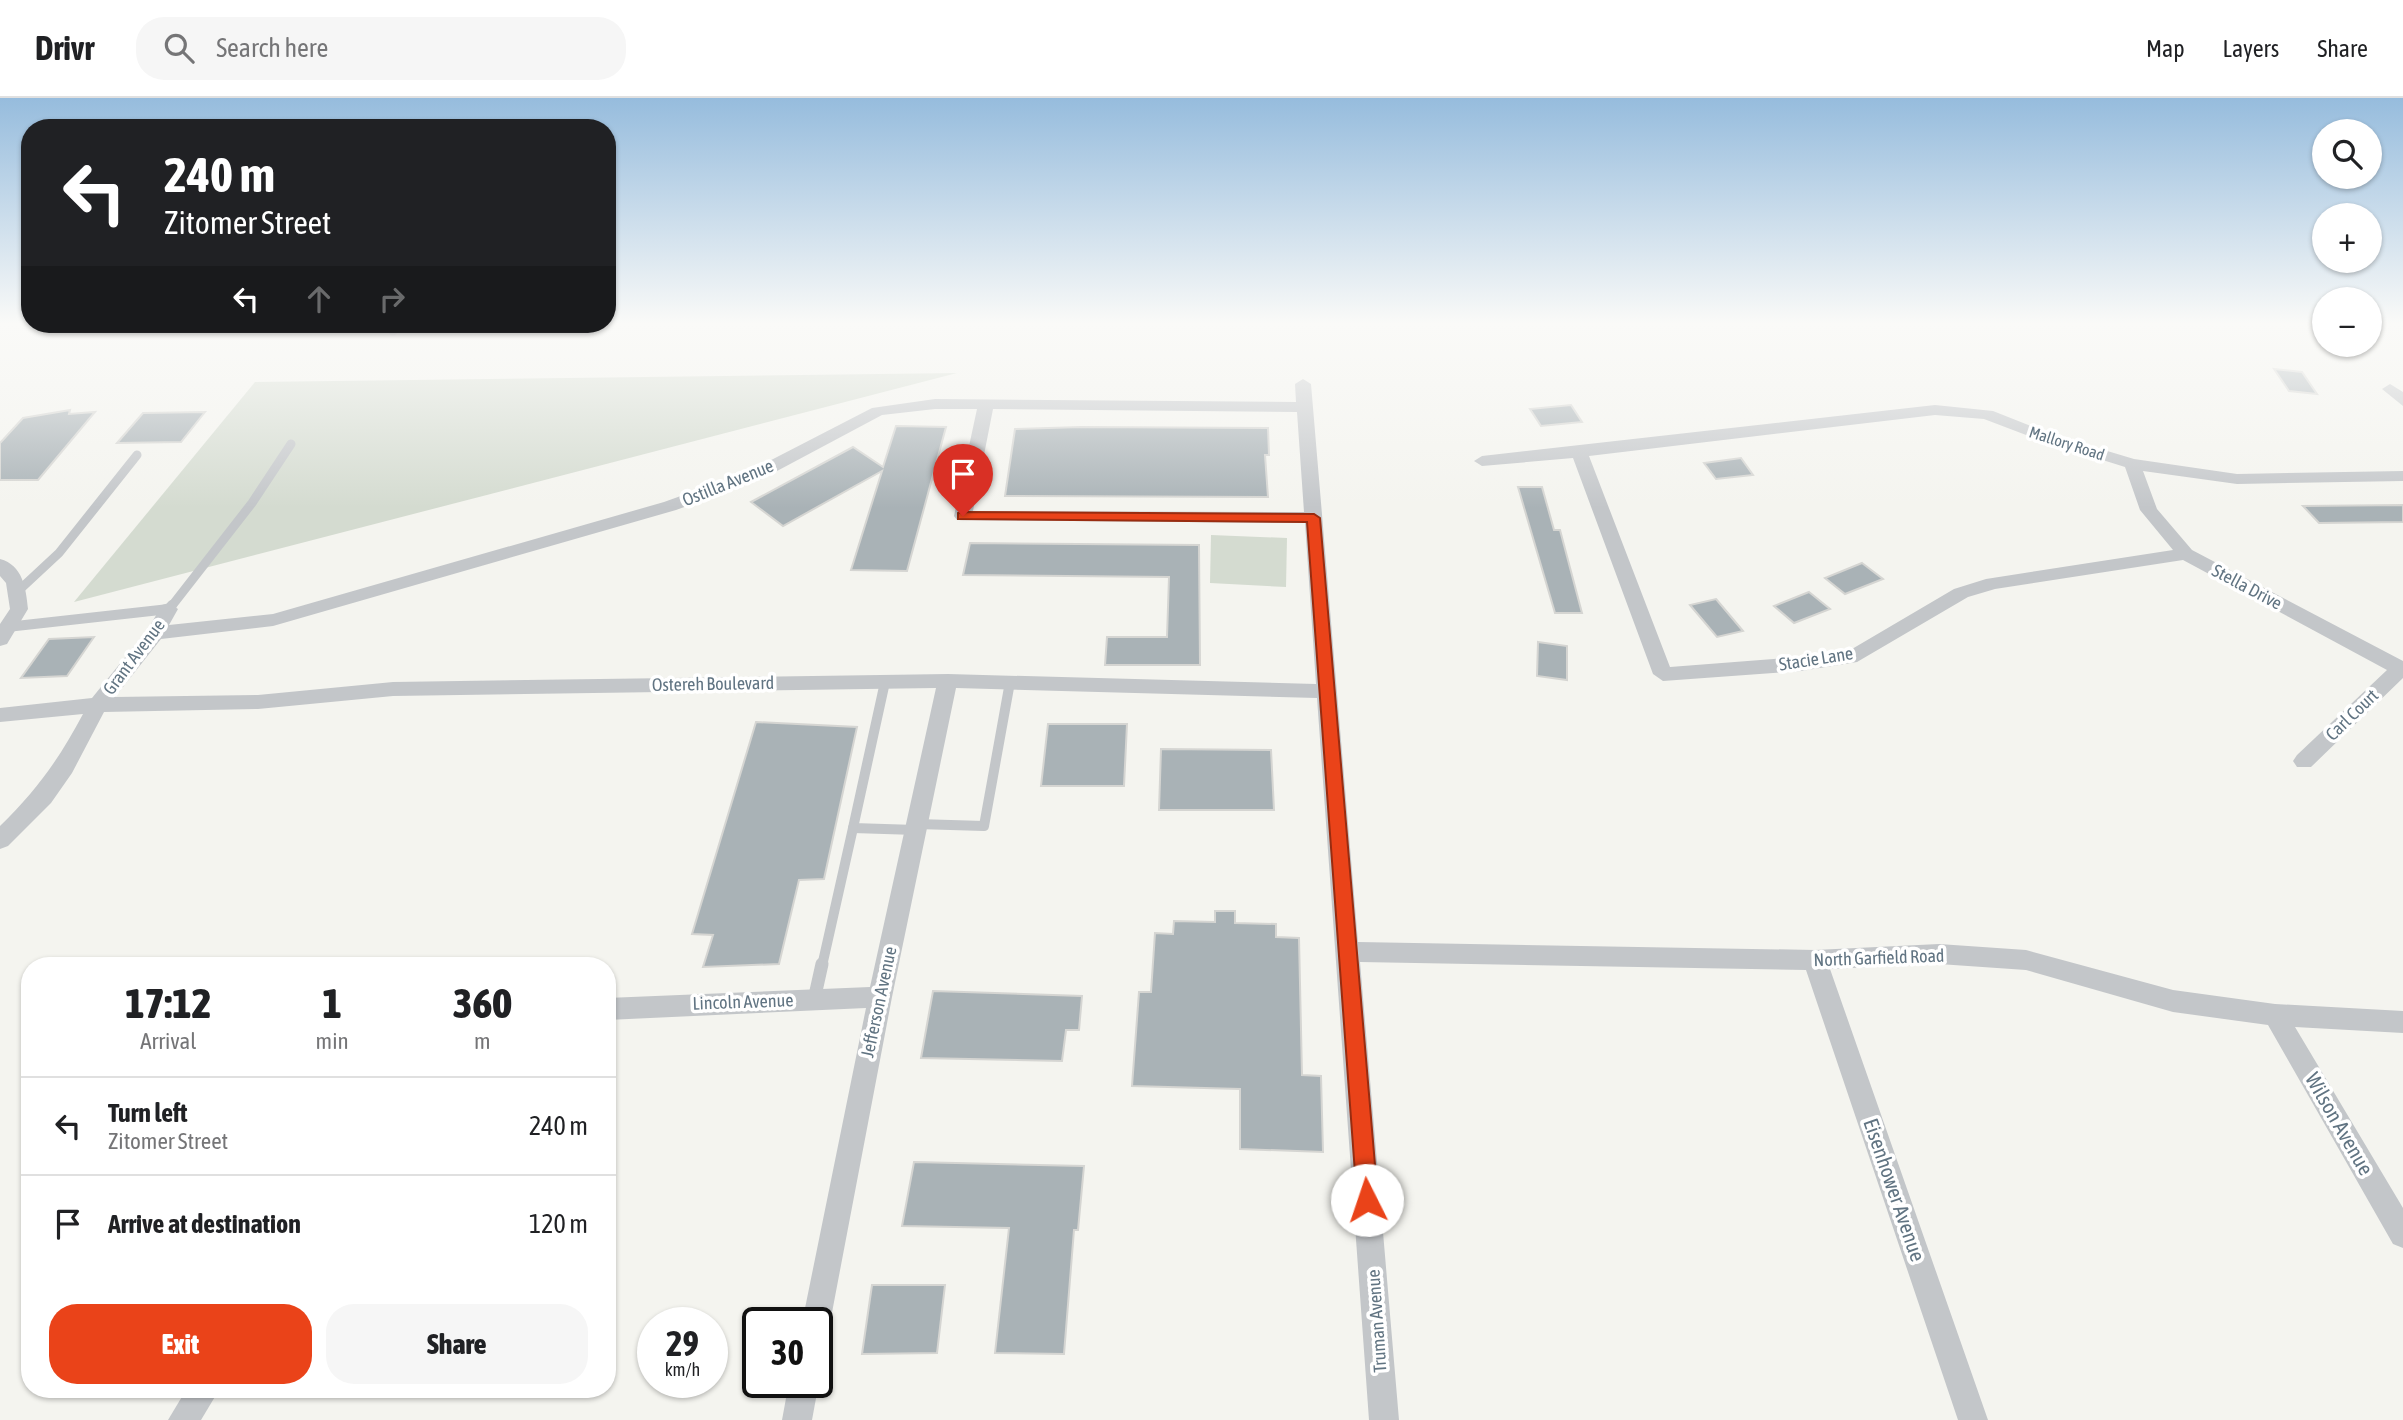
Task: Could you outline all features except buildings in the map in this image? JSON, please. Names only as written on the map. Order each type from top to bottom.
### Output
[{"type":"street","points":[[2390,389],[2403,401]]},
{"type":"street","name":"Ostilla Avenue","points":[[155,633],[273,620],[670,506],[756,475],[878,411],[908,405],[1304,396]]},
{"type":"street","name":"Truman Avenue","points":[[1304,396],[1384,1420]]},
{"type":"street","points":[[986,405],[963,516],[1314,518]]},
{"type":"street","name":"Mallory Road","points":[[1482,461],[1935,410],[1987,414],[2048,438],[2132,464],[2237,479],[2403,476]]},
{"type":"street","name":"Stacie Lane","points":[[1579,452],[1663,674],[1801,664],[1857,655],[1961,593],[1993,583],[2186,554]]},
{"type":"street","name":"Stella Drive","points":[[2132,464],[2149,510],[2186,554],[2401,669]]},
{"type":"street","points":[[0,565],[15,581],[19,609],[4,633]]},
{"type":"street","name":"Grant Avenue","points":[[0,840],[43,797],[65,767],[98,705],[155,633],[169,609]]},
{"type":"street","name":"Carl Court","points":[[2304,761],[2401,669]]},
{"type":"street","name":"Ostereh Boulevard","points":[[0,715],[98,705],[258,702],[393,689],[948,681],[1329,691]]},
{"type":"street","name":"Jefferson Avenue","points":[[819,1307],[880,997],[948,681]]},
{"type":"street","name":"North Garfield Road","points":[[1348,952],[1815,960],[1940,954],[2026,960],[2173,1001],[2275,1015],[2403,1022]]},
{"type":"street","name":"Eisenhower Avenue","points":[[1815,960],[1973,1420]]},
{"type":"street","name":"Lincoln Avenue","points":[[616,1009],[880,997]]},
{"type":"street","name":"Wilson Avenue","points":[[2275,1015],[2403,1234]]},
{"type":"street","points":[[183,1420],[198,1398]]},
{"type":"street","points":[[797,1420],[801,1398]]},
{"type":"lane","points":[[4,633],[169,609],[252,503],[292,444]]},
{"type":"lane","points":[[16,593],[59,553],[137,455]]},
{"type":"lane","points":[[814,1000],[885,682]]},
{"type":"lane","points":[[853,828],[984,826],[1010,682]]},
{"type":"shaded area","points":[[253,385],[912,385],[74,602]]},
{"type":"shaded area","points":[[1211,535],[1287,538],[1286,587],[1210,583]]},
{"type":"route","points":[[963,516],[1314,518],[1367,1200]]}]
